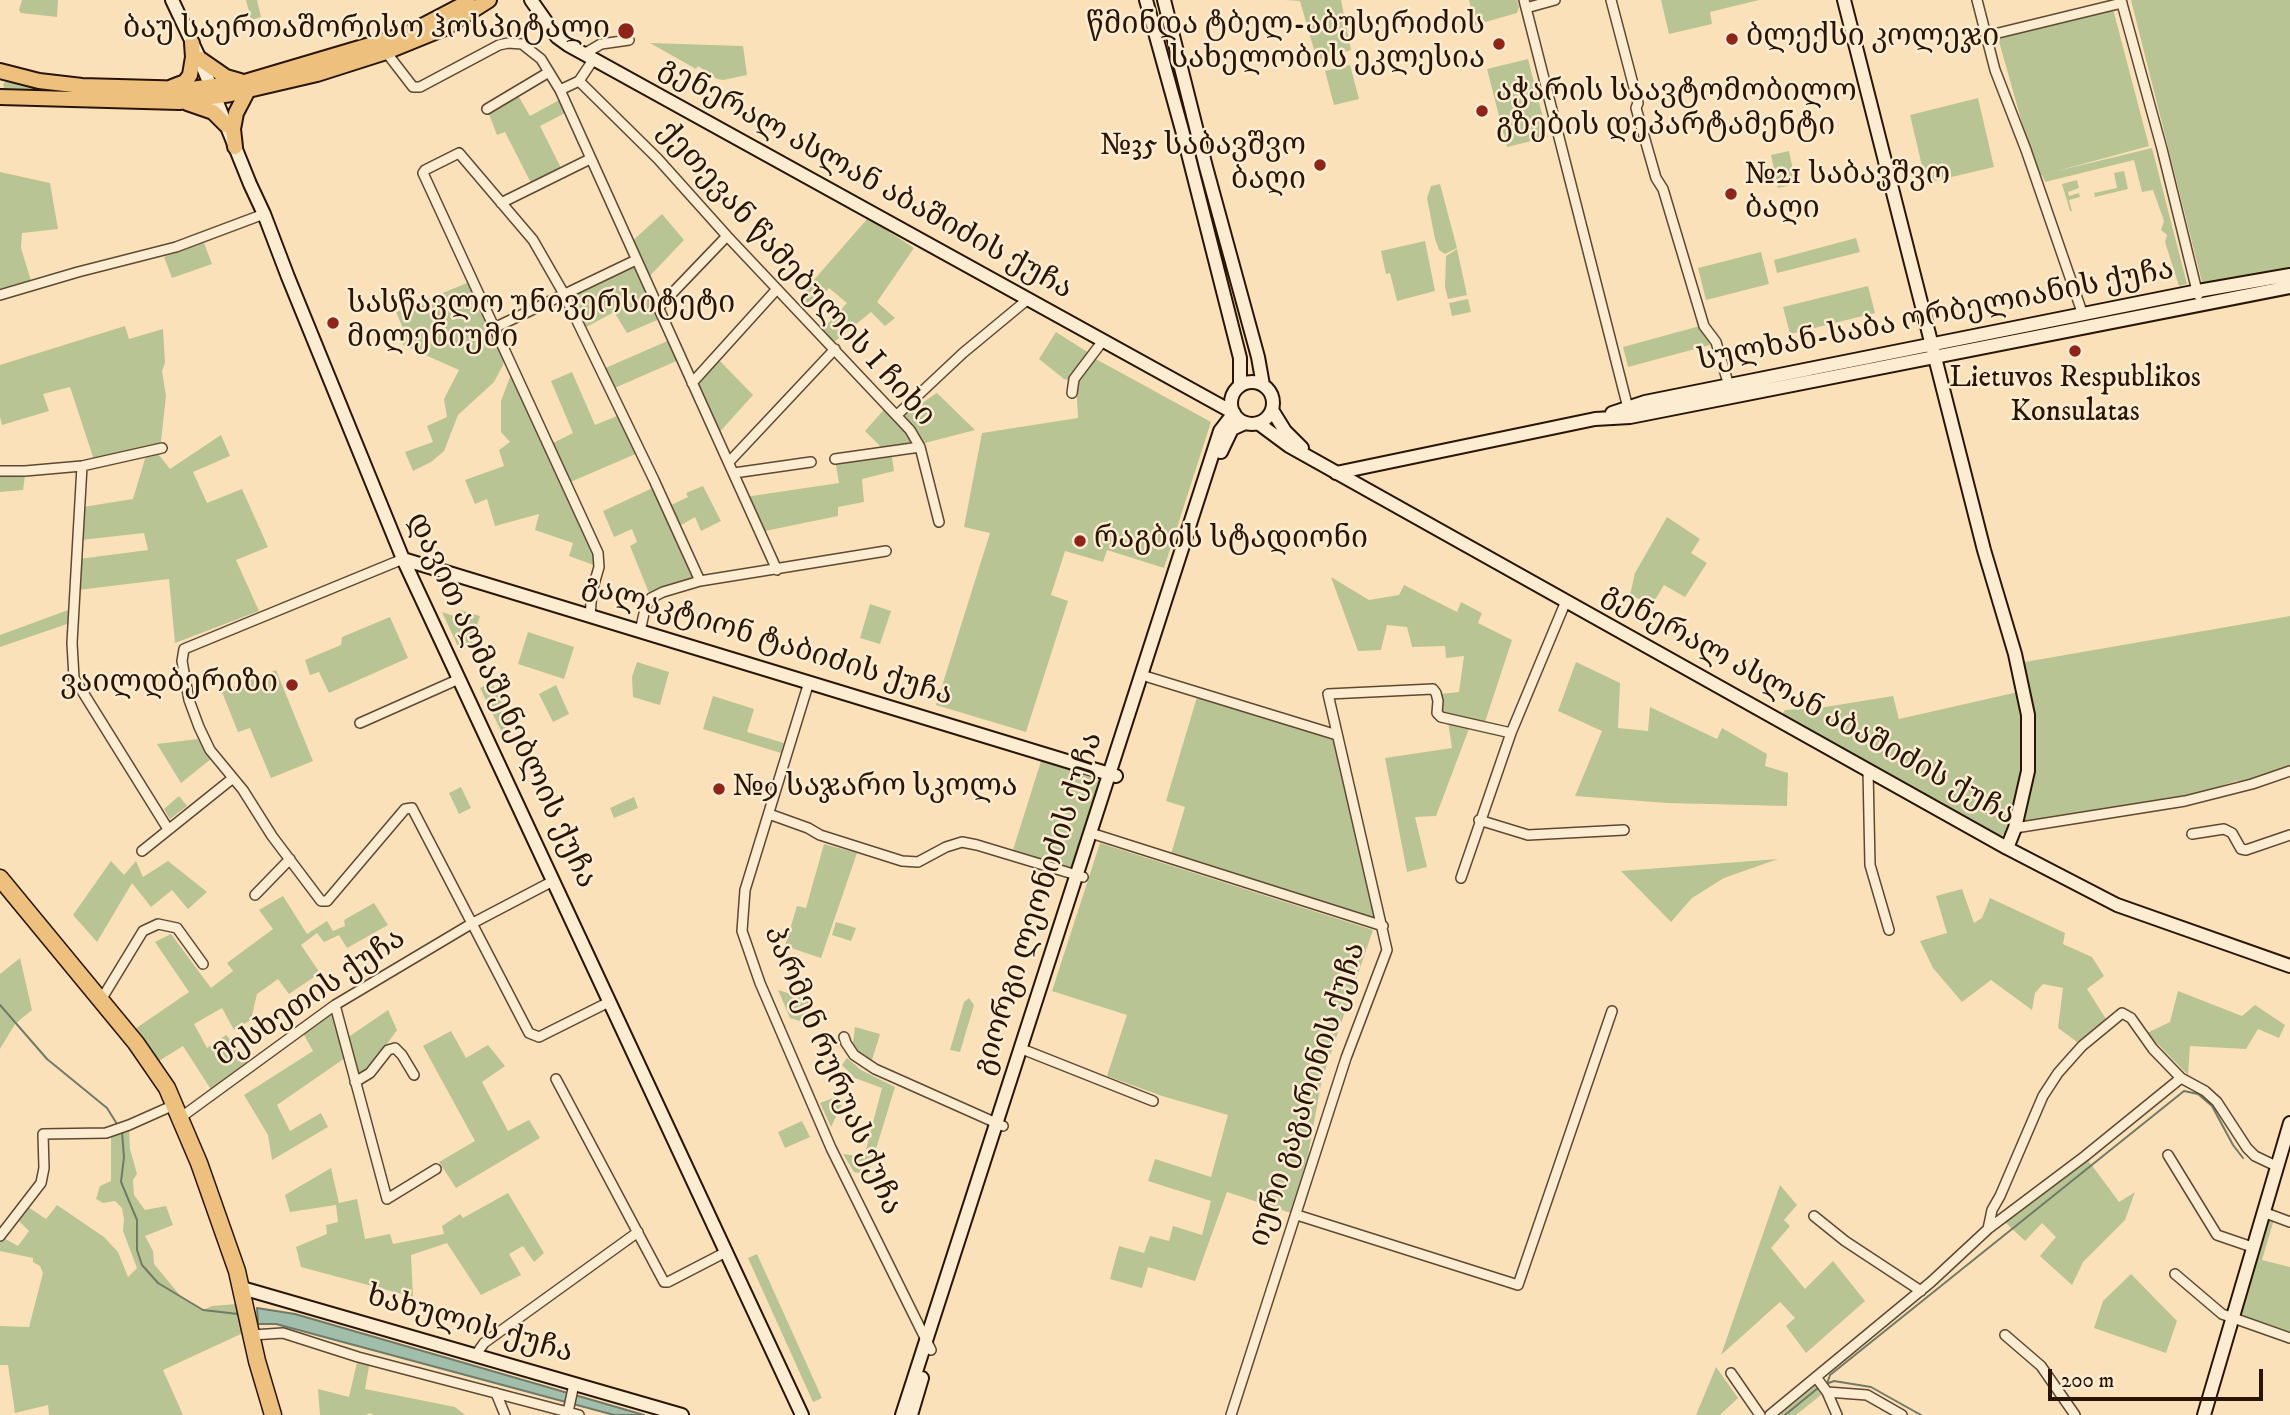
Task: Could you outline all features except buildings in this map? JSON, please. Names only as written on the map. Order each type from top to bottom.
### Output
[{"type":"highway","points":[[0,878],[136,1043],[167,1087],[199,1163],[243,1294],[251,1335],[273,1415]]},
{"type":"main road","points":[[200,59],[226,77],[246,86],[407,34],[454,4],[470,0]]},
{"type":"main road","points":[[179,102],[213,92],[317,74],[386,52],[445,28],[489,0]]},
{"type":"main road","points":[[168,89],[185,82],[190,75],[192,43]]},
{"type":"main road","points":[[3,85],[213,92]]},
{"type":"main road","points":[[3,85],[179,102],[206,108],[226,125]]},
{"type":"main road","points":[[235,147],[233,130],[236,113],[246,86]]},
{"type":"street","name":"დავით აღმაშენებლის ქუჩა","points":[[172,0],[200,59],[403,559],[802,1415]]},
{"type":"street","name":"გენერალ ასლან აბაშიძის ქუჩა","points":[[531,0],[557,37],[589,57],[1101,342],[1234,413]]},
{"type":"street","points":[[1146,0],[1240,358],[1240,386]]},
{"type":"street","points":[[1164,0],[1263,385],[1272,396],[1269,416],[1252,423],[1234,413],[1232,397],[1240,386],[1247,383],[1263,385]]},
{"type":"street","points":[[1555,0],[1525,4],[1629,412]]},
{"type":"street","points":[[1611,0],[1638,103],[1636,108],[1656,178],[1663,189],[1704,326],[1716,342],[1729,386]]},
{"type":"street","points":[[1844,0],[1984,550],[2015,654],[2028,715],[2029,758],[2015,828],[2007,848]]},
{"type":"street","points":[[1977,0],[1995,69],[2083,315]]},
{"type":"street","points":[[1986,36],[2121,1],[2198,297]]},
{"type":"street","points":[[560,90],[579,81],[589,57],[601,44],[629,40]]},
{"type":"street","points":[[386,52],[413,86],[420,87],[499,46],[508,44],[522,44],[530,49],[549,72],[560,90],[777,570]]},
{"type":"street","points":[[487,109],[549,72]]},
{"type":"street","name":"ქეთევან წამებულის I ჩიხი","points":[[579,81],[658,159],[727,236],[897,415],[920,447],[939,522]]},
{"type":"street","points":[[590,616],[592,591],[599,567],[598,553],[423,173],[459,153],[533,240],[564,294],[700,581]]},
{"type":"street","points":[[501,203],[590,159]]},
{"type":"street","points":[[0,295],[176,247],[264,214]]},
{"type":"street","points":[[658,308],[727,236]]},
{"type":"street","points":[[494,328],[636,260]]},
{"type":"street","name":"სულხან-საბა ორბელიანის ქუჩა","points":[[1336,472],[2198,297],[2290,275]]},
{"type":"street","name":"სულხან-საბა ორბელიანის ქუჩა","points":[[1629,412],[1729,386],[1934,351],[2083,315],[2198,297],[2290,287]]},
{"type":"street","points":[[692,383],[777,289]]},
{"type":"street","points":[[897,415],[963,353],[1027,300]]},
{"type":"street","points":[[1072,393],[1074,379],[1101,342]]},
{"type":"street","points":[[729,462],[835,349]]},
{"type":"street","name":"გენერალ ასლან აბაშიძის ქუჩა","points":[[1188,390],[1226,402],[1232,397]]},
{"type":"street","name":"გენერალ ასლან აბაშიძის ქუჩა","points":[[1272,410],[1285,431],[1316,461]]},
{"type":"street","name":"გიორგი ლეონიძის ქუჩა","points":[[902,1415],[928,1345],[1000,1125],[1220,431],[1234,413]]},
{"type":"street","name":"გენერალ ასლან აბაშიძის ქუჩა","points":[[1252,423],[2007,848],[2117,905],[2290,966]]},
{"type":"street","name":"გიორგი ლეონიძის ქუჩა","points":[[1000,1125],[1027,1051],[1080,876],[1097,835],[1113,775],[1148,677],[1222,447],[1232,429],[1252,423]]},
{"type":"street","points":[[835,459],[920,447]]},
{"type":"street","points":[[0,471],[82,466],[162,448]]},
{"type":"street","points":[[734,473],[811,462]]},
{"type":"street","points":[[82,466],[72,643],[74,678],[168,829]]},
{"type":"street","points":[[640,631],[646,605],[651,598],[663,592],[700,581],[886,551]]},
{"type":"street","points":[[403,559],[184,649],[183,661],[190,700],[199,727],[210,750],[321,901],[325,902],[405,809],[412,808],[529,1033],[539,1037],[609,1002]]},
{"type":"street","name":"გალაკტიონ ტაბიძის ქუჩა","points":[[403,559],[1113,775]]},
{"type":"street","points":[[1461,878],[1511,733],[1566,601]]},
{"type":"street","points":[[1148,677],[1338,735]]},
{"type":"street","points":[[360,723],[459,679]]},
{"type":"street","name":"პარმენ რურუას ქუჩა","points":[[809,682],[745,890],[742,931],[746,947],[831,1148],[928,1345]]},
{"type":"street","name":"იური გაგარინის ქუჩა","points":[[1231,1415],[1346,1058],[1387,950],[1328,694],[1433,689],[1436,693],[1437,713],[1441,717],[1511,733]]},
{"type":"street","points":[[1868,770],[1870,865],[1889,930]]},
{"type":"street","points":[[2015,828],[2185,802],[2252,785],[2290,771]]},
{"type":"street","points":[[142,851],[233,778]]},
{"type":"street","points":[[769,814],[820,835],[902,861],[918,862],[962,842],[1080,876]]},
{"type":"street","points":[[1479,820],[1528,835],[1624,830]]},
{"type":"street","points":[[2192,834],[2224,829],[2232,833],[2243,850],[2290,835]]},
{"type":"street","points":[[1097,835],[1383,926]]},
{"type":"street","points":[[255,895],[290,859]]},
{"type":"street","name":"მესხეთის ქუჩა","points":[[0,1236],[41,1183],[44,1168],[43,1134],[112,1131],[177,1111],[335,1005],[471,924],[553,881]]},
{"type":"street","points":[[100,1000],[143,931],[158,924],[177,928],[203,964]]},
{"type":"street","points":[[335,1005],[387,1199],[436,1169]]},
{"type":"street","points":[[1297,1215],[1518,1285],[1612,1011]]},
{"type":"street","points":[[1987,1229],[1992,1210],[2043,1096],[2069,1059],[2119,1014],[2126,1014],[2152,1049],[2181,1078],[2205,1091],[2217,1102],[2246,1148],[2276,1166]]},
{"type":"street","points":[[845,1037],[854,1055],[875,1069],[1000,1125]]},
{"type":"street","points":[[355,1082],[370,1073],[388,1049],[395,1048],[414,1075]]},
{"type":"street","points":[[1027,1051],[1153,1101]]},
{"type":"street","points":[[1770,1415],[1921,1291],[1987,1229],[2085,1156],[2181,1078]]},
{"type":"street","points":[[556,1079],[666,1283],[726,1252]]},
{"type":"street","points":[[2205,1415],[2290,1124]]},
{"type":"street","points":[[2168,1155],[2217,1235],[2252,1247]]},
{"type":"street","points":[[2263,1212],[2290,1223]]},
{"type":"street","points":[[1814,1216],[1845,1241],[1921,1291]]},
{"type":"street","points":[[475,1356],[484,1343],[638,1231]]},
{"type":"street","points":[[2175,1274],[2221,1314],[2290,1338]]},
{"type":"street","name":"ხახულის ქუჩა","points":[[243,1294],[475,1356],[573,1388],[682,1415]]},
{"type":"street","name":"ხახულის ქუჩა","points":[[251,1335],[283,1333],[358,1357],[569,1409],[579,1415]]},
{"type":"street","points":[[2005,1335],[2040,1366],[2075,1415]]},
{"type":"street","name":"გიორგი ლეონიძის ქუჩა","points":[[912,1415],[928,1345]]},
{"type":"street","points":[[1731,1373],[1760,1415]]},
{"type":"street","points":[[1816,1377],[1837,1415]]},
{"type":"street","points":[[569,1409],[573,1388]]},
{"type":"street","points":[[1826,1392],[1867,1395],[1902,1415]]},
{"type":"street","points":[[496,1393],[505,1415]]},
{"type":"shaded area","points":[[22,0],[58,0],[57,17],[21,13],[19,10]]},
{"type":"shaded area","points":[[246,0],[257,0],[261,17],[251,20]]},
{"type":"shaded area","points":[[1285,0],[1341,0],[1351,50],[1317,60],[1300,1]]},
{"type":"shaded area","points":[[1469,0],[1517,0],[1519,7],[1517,13],[1475,25]]},
{"type":"shaded area","points":[[1661,0],[1759,0],[1710,12],[1712,24],[1669,34]]},
{"type":"shaded area","points":[[2131,0],[2290,0],[2290,271],[2203,286]]},
{"type":"shaded area","points":[[2113,9],[2149,146],[2057,171],[2152,148],[2187,284],[2179,286],[2165,242],[2167,235],[2161,230],[2164,221],[2153,190],[2142,192],[2134,160],[2045,182],[2042,175],[2037,176],[1998,38]]},
{"type":"shaded area","points":[[650,43],[743,46],[747,75],[717,79],[698,66],[696,69]]},
{"type":"shaded area","points":[[1528,59],[1548,137],[1507,147],[1487,69]]},
{"type":"shaded area","points":[[1350,65],[1359,99],[1334,105],[1325,71]]},
{"type":"shaded area","points":[[7,80],[75,93],[5,91],[3,84]]},
{"type":"shaded area","points":[[516,92],[530,116],[563,98],[569,111],[540,126],[563,172],[533,187],[505,132],[497,135],[487,109]]},
{"type":"shaded area","points":[[1978,98],[1994,167],[1926,183],[1910,115]]},
{"type":"shaded area","points":[[1789,151],[1796,184],[1778,188],[1771,155]]},
{"type":"shaded area","points":[[2124,171],[2128,189],[2095,197],[2094,193],[2117,188],[2114,173]]},
{"type":"shaded area","points":[[0,172],[50,183],[58,229],[22,233],[21,248],[32,284],[0,294]]},
{"type":"shaded area","points":[[2077,180],[2079,188],[2068,192],[2069,196],[2079,193],[2080,197],[2069,200],[2070,211],[2062,184]]},
{"type":"shaded area","points":[[1440,184],[1457,248],[1445,254],[1439,250],[1435,239],[1427,198],[1431,186]]},
{"type":"shaded area","points":[[662,214],[684,240],[645,281],[662,318],[627,333],[614,312],[581,330],[564,294],[635,260],[629,244]]},
{"type":"shaded area","points":[[868,218],[914,248],[877,302],[895,318],[885,326],[871,312],[833,343],[822,330],[847,303],[829,288],[811,308],[799,297]]},
{"type":"shaded area","points":[[1856,238],[1860,252],[1777,273],[1774,260]]},
{"type":"shaded area","points":[[1425,241],[1435,291],[1397,301],[1390,273],[1386,274],[1381,251]]},
{"type":"shaded area","points":[[204,243],[212,264],[172,278],[164,257]]},
{"type":"shaded area","points":[[1457,249],[1467,295],[1448,299],[1445,287],[1446,256]]},
{"type":"shaded area","points":[[1761,252],[1769,284],[1706,300],[1698,268]]},
{"type":"shaded area","points":[[472,281],[505,353],[503,365],[494,382],[458,415],[444,451],[431,462],[413,471],[405,452],[433,442],[427,426],[447,417],[444,399],[459,370],[403,345],[406,335],[396,312]]},
{"type":"shaded area","points":[[1868,286],[1875,313],[1790,334],[1783,307]]},
{"type":"shaded area","points":[[1468,299],[1471,312],[1452,316],[1449,303]]},
{"type":"shaded area","points":[[125,326],[129,339],[163,329],[165,363],[162,371],[166,396],[161,441],[155,450],[170,469],[221,435],[230,456],[193,472],[207,503],[242,489],[268,547],[236,560],[259,611],[175,643],[169,579],[78,590],[79,559],[148,550],[144,533],[81,540],[83,507],[133,499],[147,452],[95,463],[70,387],[43,394],[49,411],[2,425],[0,417],[0,365]]},
{"type":"shaded area","points":[[1700,326],[1710,345],[1628,367],[1623,347]]},
{"type":"shaded area","points":[[1056,332],[1089,353],[1069,380],[1039,359]]},
{"type":"shaded area","points":[[672,339],[681,359],[610,390],[601,370]]},
{"type":"shaded area","points":[[716,357],[753,395],[717,435],[692,383]]},
{"type":"shaded area","name":"რაგბის სტადიონი","points":[[1094,358],[1211,422],[1164,568],[1107,550],[1103,562],[1065,551],[1051,595],[1068,601],[1026,732],[936,705],[990,533],[964,527],[982,433],[1078,418],[1076,381]]},
{"type":"shaded area","points":[[513,369],[549,445],[573,433],[551,381],[572,372],[595,425],[622,414],[640,452],[566,484],[599,567],[569,556],[573,543],[535,530],[539,514],[495,526],[487,499],[475,504],[465,480],[504,466],[499,450],[510,442],[501,432],[501,401]]},
{"type":"shaded area","points":[[937,393],[975,430],[921,444],[904,415]]},
{"type":"shaded area","points":[[888,405],[920,447],[891,451],[894,471],[862,479],[864,502],[838,507],[838,516],[760,532],[745,497],[839,483],[835,459],[885,451],[865,431]]},
{"type":"shaded area","points":[[0,475],[25,475],[23,490],[0,492]]},
{"type":"shaded area","points":[[657,486],[667,507],[688,497],[686,493],[703,486],[721,521],[701,531],[695,517],[676,528],[700,581],[651,598],[630,546],[637,542],[632,529],[614,537],[603,511]]},
{"type":"shaded area","points":[[1667,517],[1700,539],[1691,553],[1707,563],[1685,597],[1664,585],[1652,605],[1630,595],[1635,573]]},
{"type":"shaded area","points":[[1331,577],[1369,600],[1399,595],[1404,585],[1457,612],[1461,602],[1482,613],[1478,623],[1512,640],[1484,725],[1441,713],[1440,694],[1459,692],[1464,656],[1446,658],[1445,646],[1412,647],[1407,627],[1387,625],[1381,650],[1358,651]]},
{"type":"shaded area","points":[[870,604],[891,611],[880,644],[860,638]]},
{"type":"shaded area","points":[[71,609],[70,623],[0,647],[0,635]]},
{"type":"shaded area","points":[[460,610],[480,616],[471,646],[460,651],[442,612],[457,617]]},
{"type":"shaded area","points":[[2290,616],[2290,769],[2264,780],[2236,781],[2162,805],[2003,834],[1999,838],[1781,716],[1785,710],[1819,708],[1893,696],[1899,719],[2018,692],[2013,664]]},
{"type":"shaded area","points":[[390,617],[408,658],[329,693],[319,672],[310,675],[305,660],[341,645],[342,637]]},
{"type":"shaded area","points":[[528,632],[574,647],[564,679],[518,664]]},
{"type":"shaded area","points":[[637,662],[669,672],[660,705],[633,697],[632,677]]},
{"type":"shaded area","points":[[1576,662],[1620,683],[1618,728],[1648,731],[1650,707],[1717,739],[1722,728],[1767,754],[1765,766],[1788,773],[1787,806],[1667,803],[1575,796],[1602,731],[1558,711]]},
{"type":"shaded area","points":[[276,670],[313,761],[271,778],[250,728],[238,732],[222,692]]},
{"type":"shaded area","points":[[492,682],[513,725],[501,731],[480,688]]},
{"type":"shaded area","points":[[556,685],[569,714],[553,722],[539,694]]},
{"type":"shaded area","points":[[713,696],[754,709],[747,732],[784,743],[781,753],[703,729]]},
{"type":"shaded area","points":[[1197,697],[1333,738],[1375,920],[1171,854],[1185,807],[1166,801]]},
{"type":"shaded area","points":[[1448,722],[1470,726],[1436,816],[1415,817],[1427,867],[1407,872],[1385,758],[1452,748]]},
{"type":"shaded area","points":[[198,739],[211,759],[181,783],[157,744]]},
{"type":"shaded area","points":[[1042,758],[1051,761],[1051,764],[1101,780],[1074,872],[1012,853]]},
{"type":"shaded area","points":[[461,787],[471,808],[459,814],[449,793]]},
{"type":"shaded area","points":[[179,796],[187,806],[170,819],[164,809]]},
{"type":"shaded area","points":[[634,797],[638,808],[614,818],[610,808]]},
{"type":"shaded area","points":[[1100,843],[1373,930],[1322,1079],[1297,1215],[1227,1192],[1195,1281],[1148,1267],[1142,1288],[1110,1279],[1119,1246],[1144,1253],[1150,1236],[1169,1241],[1173,1226],[1202,1235],[1211,1201],[1148,1181],[1155,1159],[1211,1177],[1228,1115],[1162,1096],[1107,1076],[1127,1015],[1052,991]]},
{"type":"shaded area","points":[[824,844],[857,853],[821,958],[785,946],[797,906],[806,908]]},
{"type":"shaded area","points":[[1778,859],[1724,878],[1692,898],[1671,922],[1621,871]]},
{"type":"shaded area","points":[[111,861],[124,875],[136,861],[143,877],[168,861],[207,892],[188,909],[172,890],[151,907],[132,883],[97,942],[73,915]]},
{"type":"shaded area","points":[[1962,889],[1974,923],[1982,918],[1990,898],[2065,933],[2063,944],[2092,957],[2104,976],[2087,989],[2106,1019],[2077,1042],[2058,1028],[2063,988],[2043,984],[2035,993],[2032,1010],[1991,980],[1962,1002],[1933,968],[1920,941],[1947,933],[1936,896]]},
{"type":"shaded area","points":[[283,896],[307,934],[327,921],[333,931],[345,926],[344,920],[374,903],[388,925],[347,948],[339,935],[324,942],[317,933],[301,945],[320,973],[289,994],[278,979],[257,994],[251,1020],[234,1030],[222,1008],[194,1024],[207,1048],[226,1035],[251,1062],[212,1091],[183,1046],[154,1064],[132,1031],[189,992],[155,942],[171,934],[211,988],[233,971],[227,963],[273,929],[259,910]]},
{"type":"shaded area","points":[[836,922],[856,928],[851,941],[832,935]]},
{"type":"shaded area","points":[[20,958],[32,1010],[15,1024],[0,1049],[0,974]]},
{"type":"shaded area","points":[[778,990],[814,1001],[807,1023],[790,1018]]},
{"type":"shaded area","points":[[2178,991],[2242,1016],[2255,1005],[2285,1025],[2279,1038],[2258,1029],[2246,1049],[2190,1046],[2188,1075],[2147,1033],[2170,1022]]},
{"type":"shaded area","points":[[969,998],[974,1005],[960,1052],[950,1050],[964,1002]]},
{"type":"shaded area","points":[[388,1010],[397,1030],[368,1070],[358,1075],[347,1038]]},
{"type":"shaded area","points":[[333,1013],[345,1058],[277,1105],[290,1131],[321,1113],[328,1127],[272,1160],[268,1135],[244,1095],[313,1051],[303,1033]]},
{"type":"shaded area","points":[[855,1027],[880,1034],[872,1060],[858,1051],[853,1043]]},
{"type":"shaded area","points":[[451,1031],[466,1058],[488,1045],[505,1066],[482,1082],[508,1131],[529,1120],[540,1138],[456,1188],[439,1162],[475,1141],[423,1046]]},
{"type":"shaded area","points":[[847,1058],[861,1070],[895,1087],[868,1175],[854,1172],[843,1154],[864,1157],[882,1088],[855,1078],[842,1065]]},
{"type":"shaded area","points":[[838,1096],[844,1100],[831,1127],[820,1103]]},
{"type":"shaded area","points":[[802,1121],[810,1137],[785,1148],[778,1132]]},
{"type":"shaded area","points":[[129,1127],[130,1149],[137,1174],[133,1180],[134,1195],[145,1210],[166,1206],[173,1225],[145,1236],[153,1251],[154,1264],[183,1299],[203,1310],[212,1306],[236,1304],[243,1333],[163,1370],[183,1415],[49,1415],[48,1405],[15,1413],[8,1365],[0,1365],[0,1326],[29,1327],[43,1273],[40,1266],[33,1262],[33,1258],[0,1251],[0,1236],[18,1246],[29,1231],[19,1221],[25,1214],[21,1210],[25,1205],[46,1219],[57,1205],[104,1237],[118,1252],[128,1277],[137,1268],[123,1231],[122,1208],[115,1201],[103,1203],[96,1199],[100,1186],[111,1181],[111,1134]]},
{"type":"shaded area","points":[[2085,1156],[2119,1202],[2135,1192],[2125,1220],[2083,1262],[2072,1285],[2040,1256],[2056,1237],[2042,1223],[2025,1241],[2005,1222]]},
{"type":"shaded area","points":[[331,1168],[339,1203],[357,1199],[365,1239],[390,1234],[393,1244],[444,1234],[442,1226],[460,1214],[463,1218],[508,1193],[544,1253],[534,1262],[523,1246],[509,1254],[521,1275],[481,1295],[447,1243],[411,1255],[413,1297],[301,1267],[296,1247],[327,1234],[326,1225],[338,1222],[336,1205],[290,1212],[285,1195]]},
{"type":"shaded area","points":[[1780,1185],[1797,1205],[1784,1220],[1790,1226],[1771,1248],[1805,1289],[1833,1261],[1865,1301],[1806,1353],[1786,1326],[1795,1318],[1780,1302],[1721,1355]]},
{"type":"shaded area","points":[[2263,1212],[2275,1216],[2262,1260],[2290,1267],[2290,1338],[2234,1318]]},
{"type":"shaded area","points":[[757,1254],[822,1398],[813,1402],[748,1258]]},
{"type":"shaded area","points":[[2131,1274],[2177,1321],[2166,1353],[2094,1328],[2103,1301]]},
{"type":"shaded area","points":[[257,1308],[295,1314],[644,1415],[614,1415],[276,1324],[258,1324]]},
{"type":"shaded area","points":[[358,1358],[370,1361],[365,1389],[455,1407],[465,1415],[320,1415],[318,1389],[349,1397]]},
{"type":"shaded area","points":[[1716,1367],[1738,1398],[1720,1415],[1696,1415]]},
{"type":"shaded area","points":[[1816,1377],[1826,1391],[1796,1415],[1770,1415]]},
{"type":"waterway","points":[[0,1005],[47,1059],[107,1108],[117,1124]]},
{"type":"waterway","points":[[1827,1384],[1830,1375],[2184,1091],[2198,1094],[2212,1106],[2243,1158]]},
{"type":"waterway","points":[[122,1132],[124,1157],[121,1182],[137,1220],[137,1250],[142,1265],[158,1283],[203,1310],[238,1314]]},
{"type":"waterway","points":[[1826,1384],[1834,1381],[1871,1387],[1921,1415]]},
{"type":"waterway","points":[[1785,1415],[1818,1388]]},
{"type":"place","name":"ბაუ საერთაშორისო ჰოსპიტალი","points":[[626,31]]},
{"type":"place","name":"ბლექსი კოლეჯი","points":[[1732,39]]},
{"type":"place","name":"წმინდა ტბელ-აბუსერიძის სახელობის ეკლესია","points":[[1499,44]]},
{"type":"place","name":"აჭარის საავტომობილო გზების დეპარტამენტი","points":[[1482,111]]},
{"type":"place","name":"№35 საბავშვო ბაღი","points":[[1320,165]]},
{"type":"place","name":"№21 საბავშვო ბაღი","points":[[1731,194]]},
{"type":"place","name":"სასწავლო უნივერსიტეტი მილენიუმი","points":[[333,323]]},
{"type":"place","name":"Lietuvos Respublikos Konsulatas","points":[[2075,351]]},
{"type":"place","name":"რაგბის სტადიონი","points":[[1080,541]]},
{"type":"place","name":"ვაილდბერიზი","points":[[292,685]]},
{"type":"place","name":"№9 საჯარო სკოლა","points":[[719,789]]}]
